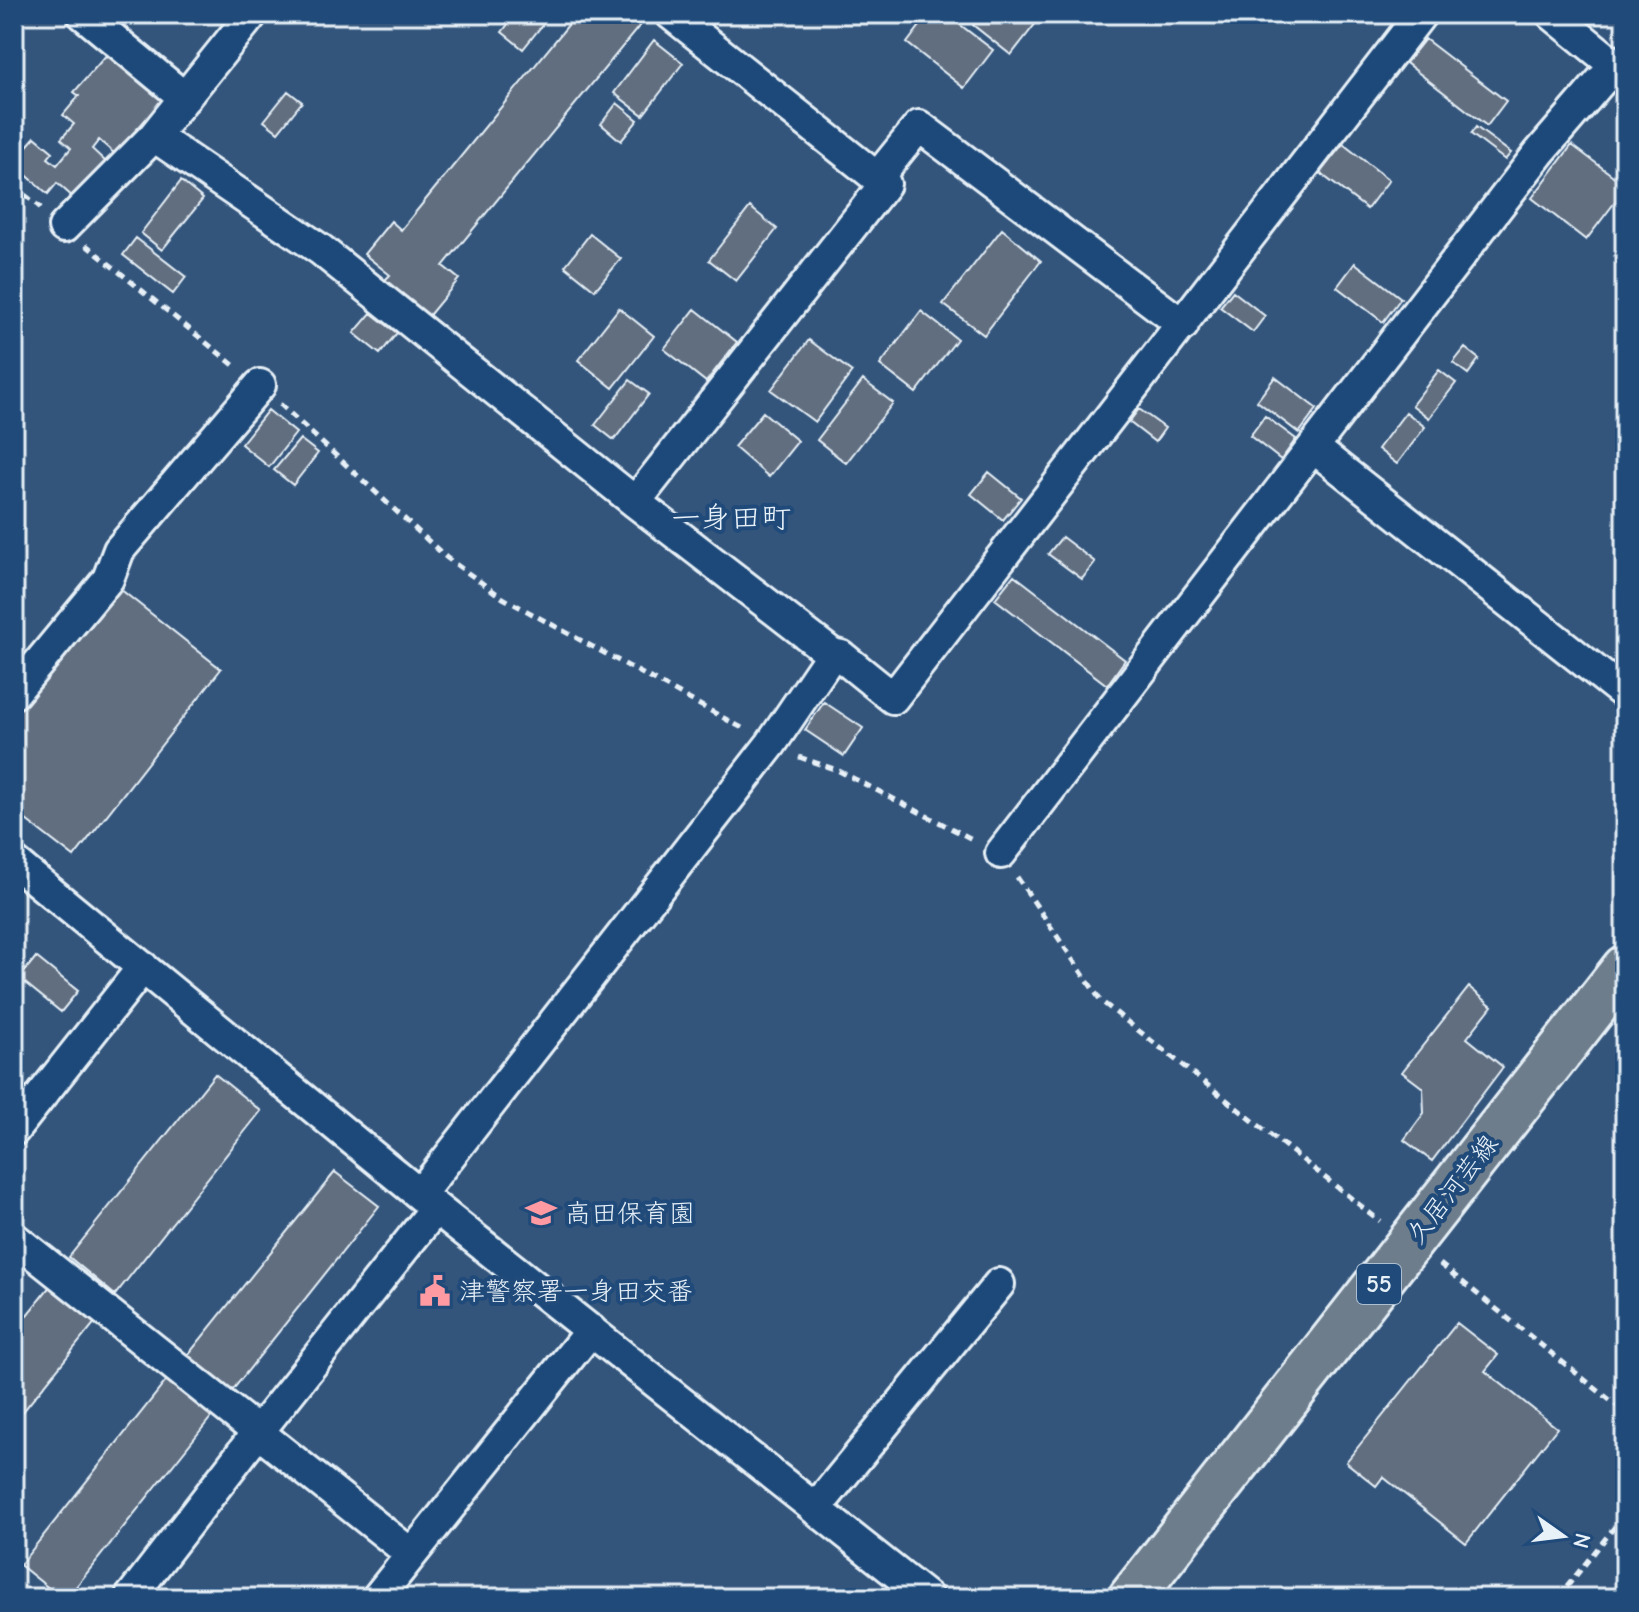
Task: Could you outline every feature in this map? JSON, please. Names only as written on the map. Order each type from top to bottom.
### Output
[{"type":"main road","name":"久居河芸線","points":[[1131,1598],[1625,968]]},
{"type":"street","points":[[83,14],[185,98]]},
{"type":"street","points":[[64,227],[154,136],[252,14]]},
{"type":"street","points":[[635,502],[885,184],[671,14]]},
{"type":"street","points":[[154,136],[321,250],[635,502],[893,698],[1421,14]]},
{"type":"street","points":[[1001,853],[1539,153],[1601,81],[1621,63],[1552,14]]},
{"type":"street","points":[[877,178],[919,126],[1183,325]]},
{"type":"street","points":[[14,693],[108,579],[119,550],[260,385]]},
{"type":"street","points":[[1314,448],[1625,694]]},
{"type":"street","points":[[130,1598],[258,1432],[771,744],[832,654]]},
{"type":"street","points":[[14,862],[428,1201],[928,1598]]},
{"type":"street","points":[[14,1130],[143,967]]},
{"type":"street","points":[[14,1238],[411,1554]]},
{"type":"street","points":[[815,1509],[999,1284]]},
{"type":"street","points":[[377,1598],[591,1330]]},
{"type":"path","points":[[64,227],[260,385],[447,558],[503,598],[783,751],[837,770],[1001,853],[1101,1001],[1625,1412]]},
{"type":"path","points":[[1558,1598],[1625,1514]]},
{"type":"building","points":[[516,14],[551,14],[523,49],[502,32]]},
{"type":"building","points":[[577,14],[594,14],[610,27],[620,14],[628,14],[641,24],[443,266],[459,279],[426,319],[382,283],[390,275],[364,254],[391,221],[401,230]]},
{"type":"building","points":[[929,14],[946,14],[993,50],[964,88],[907,43]]},
{"type":"building","points":[[982,14],[1043,14],[1011,55],[973,25]]},
{"type":"building","points":[[1425,39],[1506,101],[1487,126],[1406,63]]},
{"type":"building","points":[[654,40],[683,63],[643,115],[614,93]]},
{"type":"building","points":[[109,52],[163,100],[115,154],[99,140],[92,149],[106,162],[74,198],[57,183],[48,194],[14,161],[35,137],[53,152],[48,158],[57,165],[71,148],[61,139],[74,124],[63,115],[79,96],[74,92]]},
{"type":"building","points":[[288,91],[302,102],[278,132],[264,121]]},
{"type":"building","points":[[617,103],[638,120],[621,141],[601,124]]},
{"type":"building","points":[[1476,127],[1511,153],[1505,160],[1471,134]]},
{"type":"building","points":[[1343,144],[1389,180],[1367,209],[1320,173]]},
{"type":"building","points":[[1572,145],[1625,185],[1586,240],[1532,198]]},
{"type":"building","points":[[181,181],[203,199],[162,250],[141,233]]},
{"type":"building","points":[[750,207],[777,229],[736,281],[709,260]]},
{"type":"building","points":[[1002,229],[1041,261],[984,335],[943,304]]},
{"type":"building","points":[[590,234],[621,259],[595,290],[565,266]]},
{"type":"building","points":[[136,238],[186,277],[173,294],[123,255]]},
{"type":"building","points":[[1355,263],[1401,298],[1383,322],[1337,287]]},
{"type":"building","points":[[1233,291],[1265,316],[1253,332],[1220,307]]},
{"type":"building","points":[[619,308],[654,336],[613,388],[578,360]]},
{"type":"building","points":[[695,309],[737,342],[706,382],[664,349]]},
{"type":"building","points":[[921,311],[957,339],[916,393],[880,365]]},
{"type":"building","points":[[371,313],[397,333],[380,354],[354,333]]},
{"type":"building","points":[[809,340],[852,372],[815,422],[771,390]]},
{"type":"building","points":[[1465,348],[1479,359],[1468,374],[1453,363]]},
{"type":"building","points":[[1439,370],[1456,383],[1429,418],[1412,405]]},
{"type":"building","points":[[1275,377],[1317,409],[1299,433],[1257,401]]},
{"type":"building","points":[[630,380],[649,394],[614,440],[595,425]]},
{"type":"building","points":[[863,380],[893,403],[846,463],[817,440]]},
{"type":"building","points":[[1139,409],[1165,428],[1155,442],[1129,422]]},
{"type":"building","points":[[268,410],[296,433],[269,467],[241,444]]},
{"type":"building","points":[[763,412],[798,441],[769,477],[734,447]]},
{"type":"building","points":[[1406,412],[1425,427],[1397,464],[1378,449]]},
{"type":"building","points":[[1265,416],[1296,439],[1281,460],[1250,436]]},
{"type":"building","points":[[300,439],[318,453],[293,485],[274,470]]},
{"type":"building","points":[[989,472],[1021,498],[1003,520],[971,494]]},
{"type":"building","points":[[1062,537],[1095,562],[1082,579],[1048,554]]},
{"type":"building","points":[[1014,575],[1125,660],[1107,685],[995,599]]},
{"type":"building","points":[[115,585],[221,669],[74,857],[17,813],[14,816],[14,712]]},
{"type":"building","points":[[824,702],[863,728],[844,756],[805,730]]},
{"type":"building","points":[[36,957],[78,991],[61,1012],[19,978]]},
{"type":"building","points":[[1469,987],[1492,1006],[1467,1038],[1503,1067],[1432,1161],[1404,1140],[1424,1113],[1423,1088],[1402,1072]]},
{"type":"building","points":[[215,1074],[261,1111],[115,1295],[69,1257]]},
{"type":"building","points":[[335,1172],[379,1206],[231,1392],[187,1356]]},
{"type":"building","points":[[51,1285],[96,1321],[14,1423],[14,1331]]},
{"type":"building","points":[[1457,1323],[1498,1355],[1485,1371],[1557,1428],[1466,1543],[1383,1477],[1376,1486],[1346,1462]]},
{"type":"building","points":[[167,1380],[212,1416],[67,1598],[61,1598],[20,1565]]},
{"type":"place","name":"高田保育園","points":[[541,1213]]},
{"type":"place","name":"津警察署一身田交番","points":[[435,1291]]},
{"type":"district","name":"一身田町","points":[[731,518]]}]
